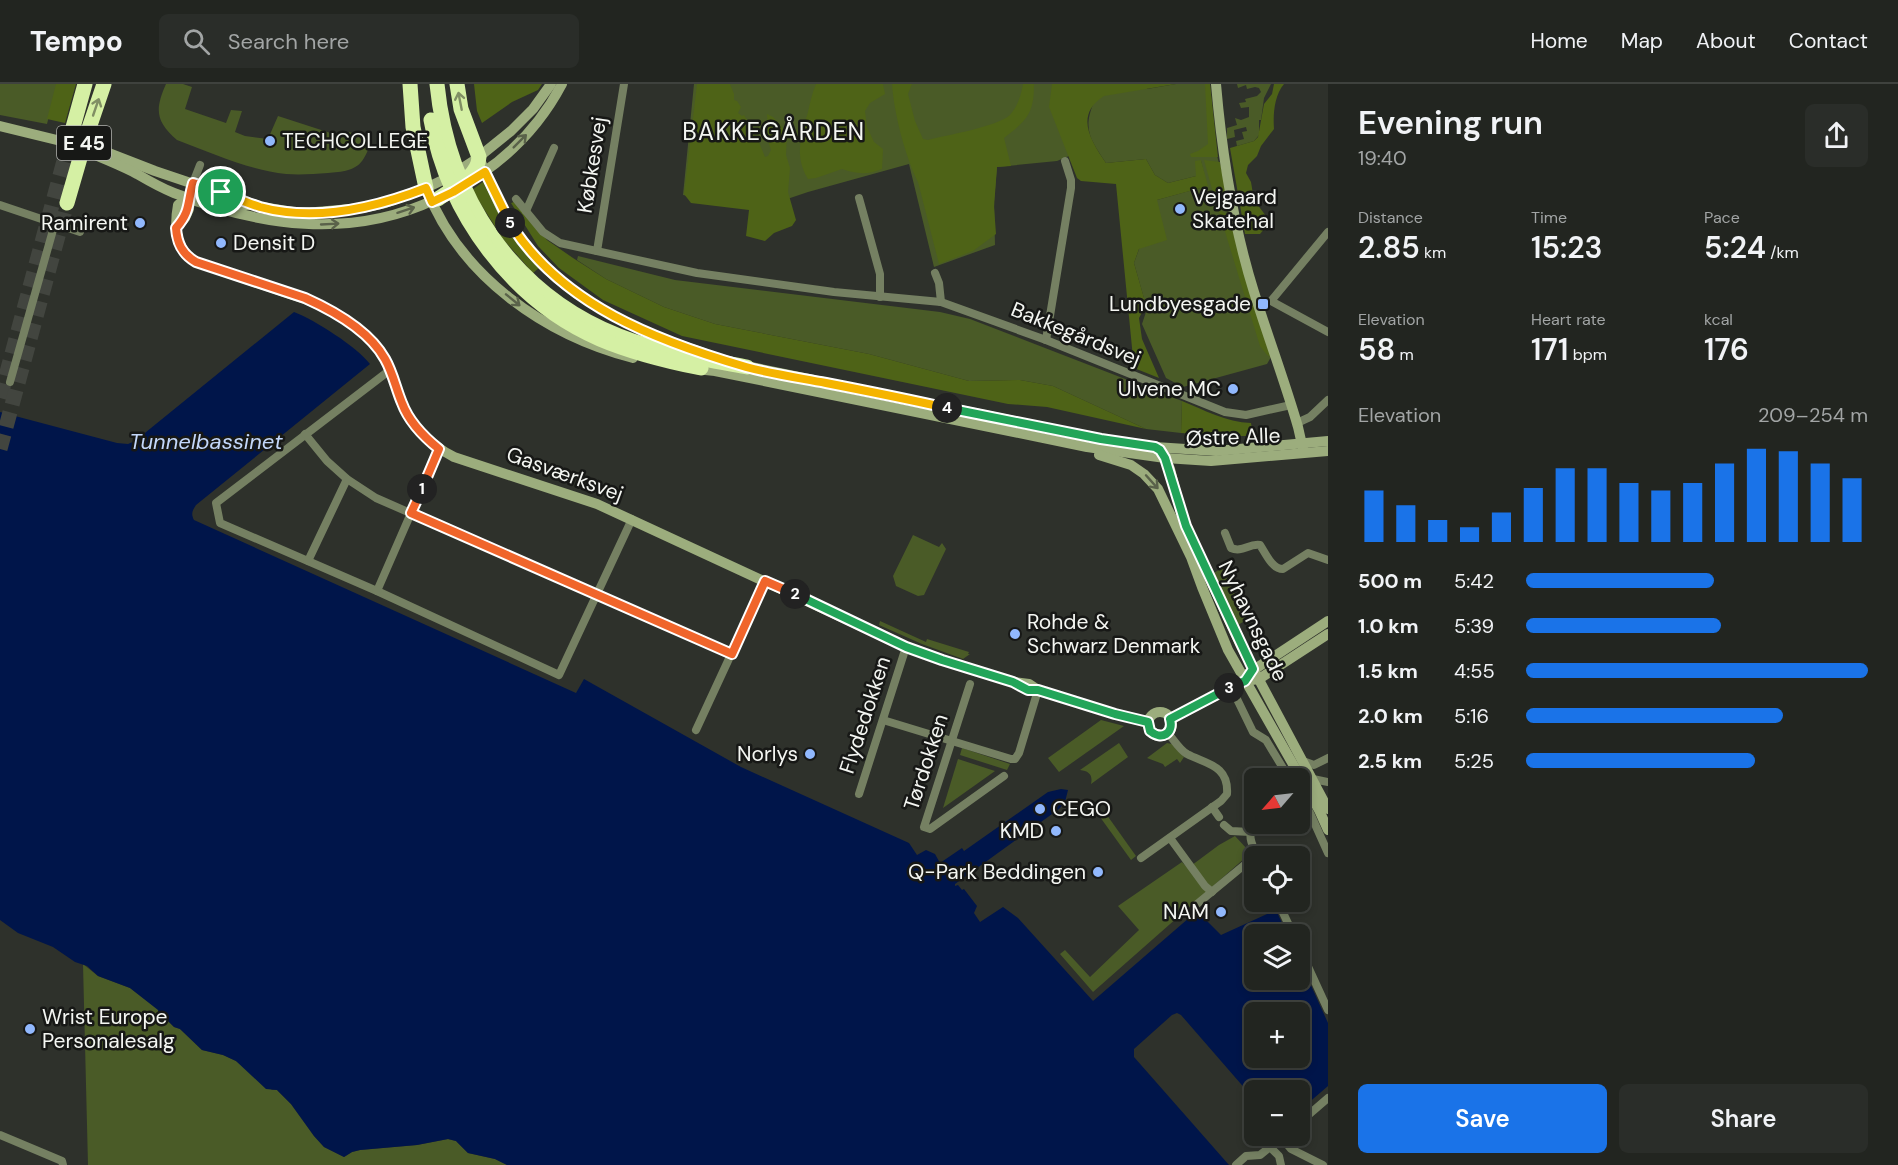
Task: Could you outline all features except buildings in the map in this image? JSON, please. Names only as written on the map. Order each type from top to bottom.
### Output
[{"type":"highway","name":"E 45","points":[[75,138],[85,84]]},
{"type":"highway","name":"E 45","points":[[67,203],[104,84]]},
{"type":"highway","points":[[410,84],[413,127],[433,194],[470,175],[478,165],[461,109],[457,84]]},
{"type":"highway","points":[[427,84],[436,142],[457,199],[489,251],[522,287],[560,316],[598,339],[642,355],[715,371]]},
{"type":"highway","points":[[437,84],[443,127],[464,189],[498,244],[543,291],[578,316],[617,335],[655,347],[747,367]]},
{"type":"street","points":[[478,165],[534,109],[551,84]]},
{"type":"street","points":[[478,165],[513,148],[533,128],[562,84]]},
{"type":"street","name":"Købkesvej","points":[[597,251],[624,84]]},
{"type":"street","points":[[1216,84],[1223,147],[1244,255],[1253,291],[1292,405],[1303,448]]},
{"type":"street","points":[[0,126],[47,136],[75,138],[172,192],[251,217],[292,224],[345,224],[380,218],[433,194]]},
{"type":"street","points":[[525,211],[554,148]]},
{"type":"street","points":[[105,155],[254,205],[299,213],[344,210],[433,194]]},
{"type":"street","points":[[1046,340],[1071,188],[1065,161]]},
{"type":"street","points":[[189,198],[200,165]]},
{"type":"street","name":"Østre Alle","points":[[478,165],[505,216],[525,246],[552,273],[583,298],[622,321],[678,345],[747,367],[1101,439],[1155,447],[1216,451],[1303,448],[1328,451]]},
{"type":"street","points":[[138,175],[150,176],[184,188],[193,183]]},
{"type":"street","points":[[189,198],[197,192],[234,205],[254,205]]},
{"type":"street","name":"Østre Alle","points":[[433,194],[449,232],[495,285],[536,318],[585,342],[614,353],[659,365],[715,371],[1035,437],[1165,458],[1211,461],[1303,448],[1328,441]]},
{"type":"street","name":"Gasværksvej","points":[[189,198],[178,205],[176,228],[180,246],[189,258],[305,298],[354,326],[384,357],[406,412],[425,438],[439,449],[454,457],[597,504],[906,647],[1013,682],[1028,690],[1038,690],[1148,722]]},
{"type":"street","points":[[859,198],[880,274],[880,297]]},
{"type":"street","name":"Bakkegårdsvej","points":[[516,199],[543,232],[560,243],[697,273],[834,292],[941,302],[1046,340],[1235,415],[1259,413],[1292,405]]},
{"type":"street","points":[[0,205],[80,231]]},
{"type":"street","points":[[10,382],[55,223]]},
{"type":"street","points":[[1328,232],[1271,301],[1328,332]]},
{"type":"street","points":[[935,273],[939,283],[941,302]]},
{"type":"street","points":[[390,370],[216,503],[220,523],[377,591],[559,675],[632,519]]},
{"type":"street","points":[[1297,423],[1310,417],[1328,400]]},
{"type":"street","points":[[305,434],[327,461],[346,479],[376,498],[732,654]]},
{"type":"street","name":"Nyhavnsgade","points":[[1035,437],[1124,462],[1144,474],[1158,489],[1191,556],[1218,626],[1251,675],[1303,761],[1328,809]]},
{"type":"street","name":"Nyhavnsgade","points":[[1155,447],[1165,458],[1186,526],[1251,675],[1328,830]]},
{"type":"street","points":[[377,591],[439,449]]},
{"type":"street","points":[[308,561],[346,479]]},
{"type":"street","points":[[1225,533],[1231,548],[1240,550],[1254,544],[1260,545],[1275,567],[1280,570],[1308,553],[1328,560]]},
{"type":"street","points":[[696,730],[765,581]]},
{"type":"street","points":[[1251,675],[1328,621]]},
{"type":"street","points":[[1170,719],[1328,634]]},
{"type":"street","name":"Flydedokken","points":[[859,794],[906,647]]},
{"type":"street","name":"Tørdokken","points":[[970,684],[924,827],[930,829],[1004,776]]},
{"type":"street","points":[[883,720],[1015,759],[1038,690]]},
{"type":"street","points":[[1236,697],[1253,732],[1266,740],[1283,768]]},
{"type":"street","points":[[1160,713],[1167,715],[1170,719],[1172,726],[1168,733],[1161,736],[1153,734],[1149,728],[1148,722],[1153,715],[1160,713]]},
{"type":"street","points":[[1141,858],[1224,799],[1227,794],[1227,787],[1220,771],[1207,761],[1186,753],[1168,733]]},
{"type":"street","points":[[1303,761],[1317,764],[1328,758]]},
{"type":"street","points":[[1313,779],[1328,782]]},
{"type":"street","points":[[1212,807],[1219,817]]},
{"type":"street","points":[[1310,813],[1328,852]]},
{"type":"street","points":[[1224,825],[1231,831],[1244,832]]},
{"type":"street","points":[[1170,838],[1205,886],[1212,892]]},
{"type":"street","points":[[1197,904],[1244,865]]},
{"type":"street","points":[[1310,971],[1328,1010]]},
{"type":"street","points":[[1310,1114],[1328,1098]]},
{"type":"street","points":[[0,1135],[62,1161],[63,1165]]},
{"type":"street","points":[[1289,1146],[1323,1165]]},
{"type":"street","points":[[1236,1165],[1246,1156],[1260,1155],[1270,1147],[1279,1156],[1281,1165]]},
{"type":"green space","points":[[0,84],[57,84],[47,124],[0,115]]},
{"type":"green space","points":[[56,84],[76,84],[65,123],[47,119]]},
{"type":"green space","points":[[166,84],[183,84],[192,87],[185,109],[226,123],[231,110],[242,111],[235,132],[245,136],[268,139],[278,116],[346,138],[349,132],[365,137],[368,150],[357,166],[338,172],[286,174],[244,165],[177,140],[164,127],[159,108]]},
{"type":"green space","points":[[474,84],[542,84],[538,90],[512,102],[482,123],[477,111]]},
{"type":"green space","points":[[694,84],[1145,84],[1147,89],[1176,84],[1210,84],[1216,152],[1271,357],[1267,364],[1183,387],[1166,378],[1142,324],[1147,309],[1134,263],[1157,200],[1207,186],[1201,161],[1196,161],[1196,176],[1168,183],[1155,175],[1146,159],[1106,163],[1090,134],[1090,112],[1094,102],[1080,105],[1069,156],[1057,161],[997,167],[994,201],[995,245],[934,267],[909,164],[808,192],[755,210],[683,195]]},
{"type":"green space","points":[[697,84],[730,84],[734,100],[741,107],[738,113],[744,115],[765,157],[771,150],[767,114],[773,117],[787,133],[786,155],[790,168],[788,192],[796,220],[792,226],[774,233],[765,241],[746,236],[749,210],[691,203],[684,194]]},
{"type":"green space","points":[[816,84],[883,84],[885,94],[870,103],[865,111],[867,127],[874,142],[883,149],[882,169],[862,173],[842,169],[808,179],[801,162],[800,146]]},
{"type":"green space","points":[[892,84],[912,84],[908,94],[915,121],[923,139],[928,140],[983,127],[1003,119],[1015,108],[1023,84],[1034,84],[1033,103],[1028,116],[1004,138],[1011,166],[997,167],[994,207],[996,234],[973,251],[939,264],[918,182],[901,134]]},
{"type":"green space","points":[[1052,84],[1176,84],[1104,96],[1095,103],[1087,120],[1091,137],[1106,163],[1146,159],[1155,175],[1168,183],[1196,176],[1195,161],[1201,160],[1208,186],[1157,200],[1167,240],[1139,249],[1134,263],[1146,305],[1139,318],[1142,339],[1159,378],[1134,368],[1116,184],[1081,181],[1077,178],[1049,107]]},
{"type":"green space","points":[[1205,84],[1210,84],[1218,157],[1191,157],[1190,154],[1208,144]]},
{"type":"green space","points":[[1237,84],[1271,84],[1264,98],[1261,120],[1259,120],[1259,135],[1254,141],[1237,146],[1236,141],[1244,139],[1242,132],[1247,131],[1246,127],[1234,130],[1235,137],[1227,139],[1227,128],[1237,125],[1235,118],[1241,120],[1249,117],[1249,107],[1241,108],[1239,103],[1246,102],[1245,99],[1257,96],[1261,92],[1255,87],[1247,89],[1246,85],[1238,88]]},
{"type":"green space","points":[[1274,84],[1284,84],[1276,100],[1274,129],[1261,146],[1257,156],[1248,165],[1246,173],[1251,182],[1254,200],[1266,216],[1265,228],[1260,234],[1245,234],[1230,148],[1254,141],[1258,137],[1264,104],[1272,94]]},
{"type":"green space","points":[[1204,160],[1220,162],[1230,209],[1225,209],[1212,189]]},
{"type":"green space","points":[[484,181],[540,267],[533,273],[503,239],[472,190]]},
{"type":"green space","points":[[514,202],[547,240],[606,279],[664,307],[715,324],[869,354],[969,381],[1020,380],[1053,386],[1146,429],[1047,407],[1008,404],[682,336],[603,300],[559,268],[538,246],[511,203]]},
{"type":"green space","points":[[1219,212],[1232,217],[1271,357],[1260,346]]},
{"type":"green space","points":[[578,256],[675,280],[940,312],[970,319],[1182,401],[1181,433],[1146,429],[1053,386],[1020,380],[969,381],[869,354],[715,324],[664,307],[606,279],[577,260]]},
{"type":"green space","points":[[1182,401],[1224,418],[1251,423],[1253,436],[1181,433]]},
{"type":"green space","points":[[913,535],[939,547],[942,543],[946,549],[924,595],[918,596],[896,586],[893,576]]},
{"type":"green space","points":[[1223,567],[1246,620],[1238,625],[1214,573]]},
{"type":"green space","points":[[880,621],[926,642],[927,639],[970,654],[963,659],[922,644],[879,625]]},
{"type":"green space","points":[[1101,720],[1124,726],[1059,772],[1048,758]]},
{"type":"green space","points":[[1119,743],[1128,757],[1091,784],[1090,774],[1080,770]]},
{"type":"green space","points":[[1167,743],[1172,744],[1184,757],[1180,763],[1177,759],[1165,767],[1147,758]]},
{"type":"green space","points":[[962,748],[1010,764],[1007,770],[960,755]]},
{"type":"green space","points":[[958,759],[995,771],[943,808]]},
{"type":"green space","points":[[1104,811],[1136,856],[1131,860],[1100,817]]},
{"type":"green space","points":[[1235,836],[1244,846],[1244,859],[1093,992],[1060,954],[1065,950],[1090,977],[1139,930],[1118,906],[1182,862],[1188,868]]},
{"type":"green space","points":[[83,964],[98,976],[130,988],[159,1010],[159,1015],[180,1029],[202,1050],[236,1061],[272,1090],[277,1090],[291,1104],[324,1147],[344,1157],[360,1150],[417,1145],[448,1139],[456,1141],[468,1153],[495,1159],[507,1165],[88,1165]]},
{"type":"water","name":"Tunnelbassinet","points":[[294,312],[313,321],[346,342],[370,364],[196,505],[192,512],[194,520],[576,693],[584,679],[741,767],[909,843],[917,855],[926,850],[935,854],[940,863],[962,848],[964,851],[1048,792],[1068,790],[1065,802],[1059,809],[955,884],[962,890],[964,889],[977,906],[974,913],[980,922],[1003,907],[1018,918],[1093,1001],[1197,911],[1221,935],[1244,925],[1244,990],[1310,990],[1310,983],[1328,1023],[1328,1086],[1310,1102],[1310,1080],[1244,1080],[1244,1087],[1177,1013],[1134,1049],[1134,1057],[1229,1165],[507,1165],[495,1159],[468,1153],[456,1141],[448,1139],[417,1145],[360,1150],[344,1157],[324,1147],[291,1104],[277,1090],[266,1089],[236,1061],[202,1050],[130,988],[98,976],[87,966],[75,962],[53,947],[18,933],[0,920],[0,412],[128,444],[135,441]]},
{"type":"water","points":[[1272,912],[1277,912],[1282,924],[1245,924]]},
{"type":"tunnel","points":[[0,398],[72,131]]},
{"type":"tunnel","points":[[0,449],[67,203]]},
{"type":"place","name":"TECHCOLLEGE","points":[[270,141]]},
{"type":"place","name":"Vejgaard Skatehal","points":[[1180,209]]},
{"type":"place","name":"Ramirent","points":[[140,223]]},
{"type":"place","name":"Densit D","points":[[221,243]]},
{"type":"place","name":"Lundbyesgade","points":[[1263,304]]},
{"type":"place","name":"Ulvene MC","points":[[1233,389]]},
{"type":"place","name":"Rohde & Schwarz Denmark","points":[[1015,634]]},
{"type":"place","name":"Norlys","points":[[810,754]]},
{"type":"place","name":"CEGO","points":[[1040,809]]},
{"type":"place","name":"KMD","points":[[1056,831]]},
{"type":"place","name":"Q-Park Beddingen","points":[[1098,872]]},
{"type":"place","name":"NAM","points":[[1221,912]]},
{"type":"place","name":"Wrist Europe Personalesalg","points":[[30,1029]]},
{"type":"district","name":"BAKKEGÅRDEN","points":[[774,132]]},
{"type":"route","points":[[485,172],[505,216],[525,246],[546,268],[596,306],[622,321],[665,340],[747,367],[1101,439],[1155,447],[1160,450],[1170,469],[1175,495],[1186,526],[1253,669],[1245,681],[1170,719],[1172,726],[1168,733],[1157,736],[1150,731],[1148,722],[1038,690],[1024,689],[1013,682],[906,647],[765,581],[732,654],[411,513],[439,449],[425,438],[406,412],[384,357],[374,345],[354,326],[322,306],[305,298],[196,262],[183,252],[177,239],[176,228],[189,209],[193,183],[221,192],[262,207],[299,213],[316,212],[362,208],[385,203],[426,188],[432,202],[485,172]]}]
